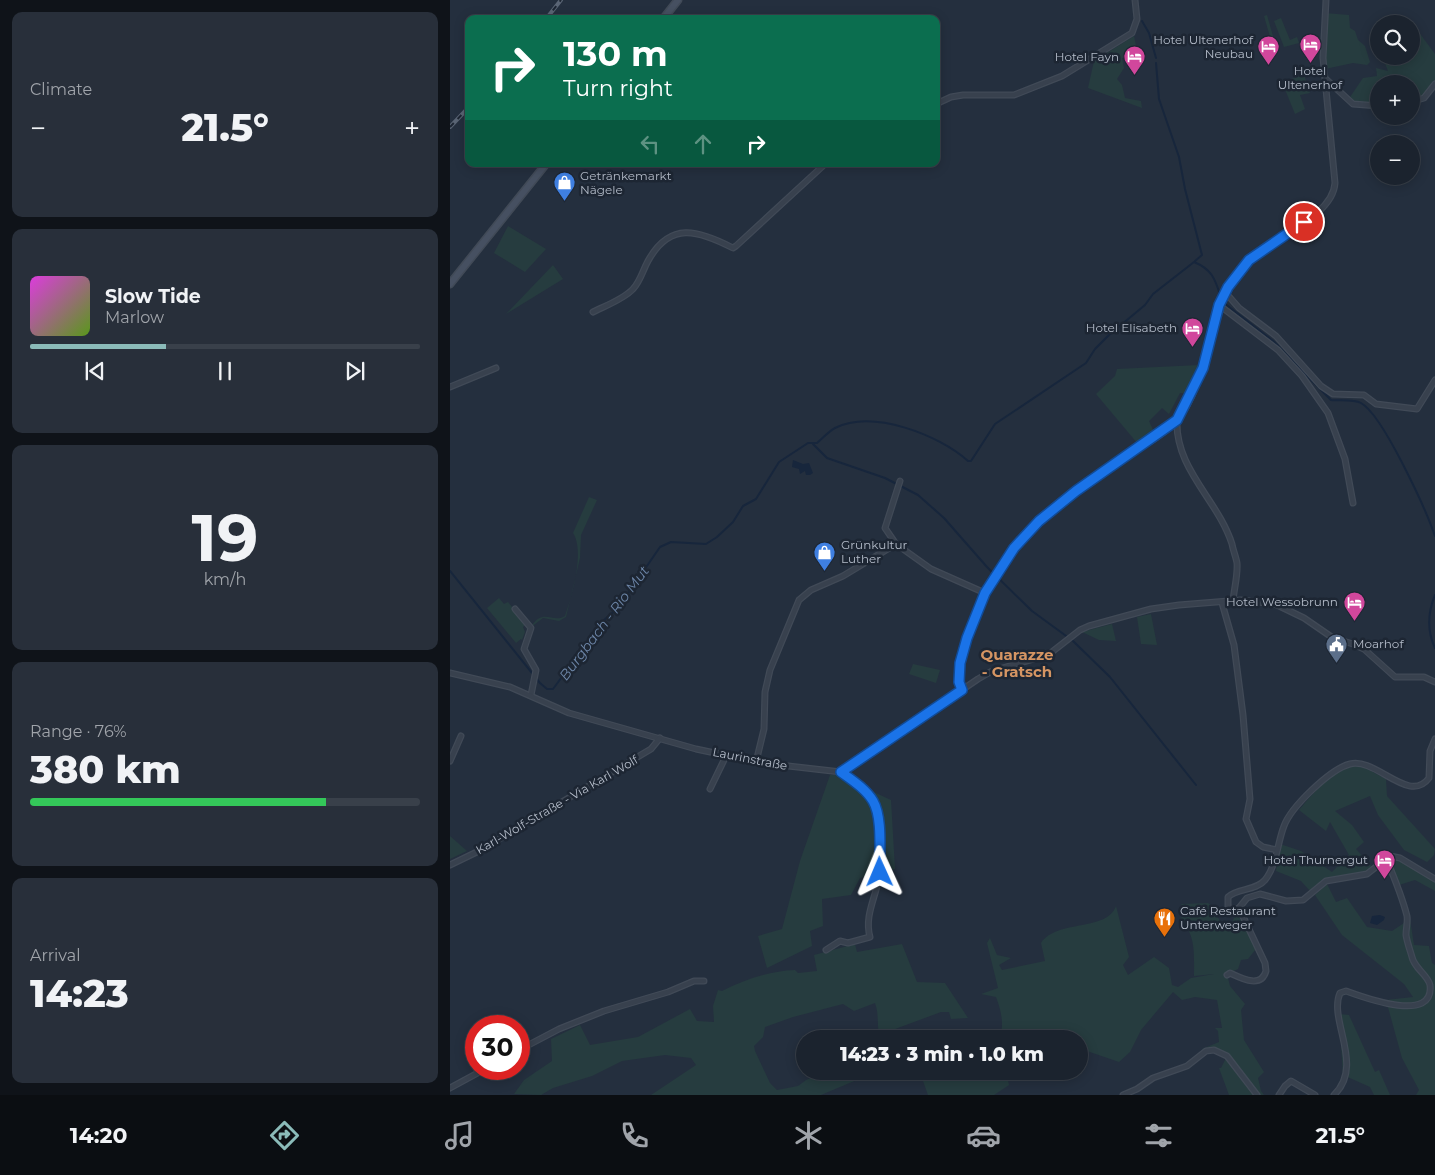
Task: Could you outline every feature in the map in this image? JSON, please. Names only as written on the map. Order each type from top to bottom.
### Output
[{"type":"main road","points":[[665,15],[678,0]]},
{"type":"main road","points":[[450,284],[544,167]]},
{"type":"street","points":[[940,102],[951,97],[963,95],[1014,95],[1062,76],[1132,33],[1137,19],[1135,0]]},
{"type":"street","points":[[1233,601],[1237,562],[1228,532],[1217,510],[1183,459],[1177,432],[1177,420],[1203,368],[1219,305],[1225,292],[1249,260],[1319,211],[1333,192],[1335,183],[1323,35],[1326,0]]},
{"type":"street","points":[[1326,79],[1353,104],[1370,105]]},
{"type":"street","points":[[1420,99],[1424,98],[1435,84]]},
{"type":"street","points":[[593,312],[633,289],[655,249],[666,238],[679,233],[692,232],[710,236],[733,248],[822,167]]},
{"type":"street","points":[[1225,292],[1239,308],[1276,336],[1321,386],[1333,394],[1364,395],[1376,404],[1417,409],[1435,380]]},
{"type":"street","points":[[1219,305],[1278,350],[1302,376],[1328,413],[1345,459],[1353,503]]},
{"type":"street","points":[[450,387],[496,368]]},
{"type":"street","points":[[962,690],[959,682],[960,663],[967,638],[985,593],[1014,548],[1039,521],[1105,470],[1177,420]]},
{"type":"street","points":[[900,481],[885,528],[896,544],[931,569],[985,593]]},
{"type":"street","points":[[756,762],[764,729],[765,692],[770,670],[799,600],[810,590],[843,576],[896,544]]},
{"type":"street","points":[[826,950],[840,941],[848,943],[870,937],[866,925],[879,879],[880,829],[874,801],[864,790],[841,772],[992,671],[1048,655],[1080,630],[1098,623],[1179,605],[1233,601],[1261,602],[1285,608],[1333,638],[1364,649],[1396,677],[1424,677],[1435,682]]},
{"type":"street","points":[[1222,603],[1234,646],[1243,714],[1250,799],[1246,819],[1256,842],[1263,847],[1277,850]]},
{"type":"street","points":[[516,609],[531,628],[524,649],[536,674],[531,695]]},
{"type":"street","name":"Laurinstraße","points":[[450,673],[501,684],[531,695],[569,713],[726,756],[756,762],[841,772]]},
{"type":"street","points":[[450,761],[461,736]]},
{"type":"street","name":"Karl-Wolf-Straße - Via Karl Wolf","points":[[450,865],[481,850],[651,750],[660,738]]},
{"type":"street","points":[[1435,739],[1430,751],[1429,778],[1419,786],[1412,787],[1399,782],[1359,762],[1348,764],[1337,771],[1311,792],[1290,813],[1284,825],[1273,866],[1260,884],[1229,895],[1226,901],[1228,907],[1234,910],[1239,908],[1247,898],[1260,894],[1286,902],[1296,902],[1335,879],[1367,874],[1390,856],[1400,858],[1435,879]]},
{"type":"street","points":[[710,789],[726,756]]},
{"type":"street","points":[[1334,1095],[1343,1078],[1346,1056],[1344,1035],[1336,1007],[1340,993],[1346,991],[1383,1004],[1408,1006],[1418,1004],[1426,999],[1431,992],[1430,983],[1413,962],[1406,935],[1405,910],[1386,858]]},
{"type":"street","points":[[1227,975],[1230,973],[1252,982],[1260,980],[1266,971],[1265,964],[1239,908]]},
{"type":"street","points":[[530,1044],[558,1029],[604,1011],[668,992],[694,981],[704,981]]},
{"type":"street","points":[[1123,1095],[1137,1089],[1153,1078],[1187,1066],[1206,1051],[1214,1050],[1227,1056],[1257,1095]]},
{"type":"street","points":[[450,1088],[465,1080]]},
{"type":"street","points":[[1279,1095],[1284,1086],[1291,1081],[1316,1095]]},
{"type":"green space","points":[[1325,13],[1349,15],[1350,28],[1355,31],[1358,40],[1365,46],[1370,62],[1367,65],[1353,63],[1325,69]]},
{"type":"green space","points":[[1267,15],[1277,50],[1274,51],[1264,16]]},
{"type":"green space","points":[[1281,18],[1290,40],[1297,37],[1299,43],[1284,47],[1274,21]]},
{"type":"green space","points":[[1420,34],[1435,54],[1435,84],[1427,96],[1420,99],[1420,75],[1377,75],[1376,68],[1388,71],[1386,65],[1420,65]]},
{"type":"green space","points":[[1134,36],[1138,56],[1122,58],[1124,68],[1117,79],[1122,85],[1125,98],[1141,101],[1142,108],[1088,88],[1094,61]]},
{"type":"green space","points":[[1304,75],[1310,93],[1300,95],[1305,109],[1295,114],[1282,82]]},
{"type":"green space","points":[[1370,77],[1370,106],[1348,100],[1363,78]]},
{"type":"green space","points":[[508,226],[546,249],[525,272],[494,253]]},
{"type":"green space","points":[[553,265],[563,279],[506,314]]},
{"type":"green space","points":[[1199,365],[1189,393],[1180,393],[1169,414],[1162,408],[1149,421],[1154,432],[1138,444],[1096,394],[1115,376],[1117,369]]},
{"type":"green space","points":[[589,497],[597,500],[581,535],[580,558],[575,577],[578,551],[573,533]]},
{"type":"green space","points":[[499,598],[504,604],[508,602],[526,624],[523,627],[525,632],[522,640],[516,643],[487,608]]},
{"type":"green space","points":[[570,600],[566,617],[559,621],[543,618],[531,627],[540,618],[544,617],[561,618],[565,616]]},
{"type":"green space","points":[[1151,614],[1157,645],[1141,644],[1137,617]]},
{"type":"green space","points":[[1112,624],[1116,641],[1099,640],[1082,632]]},
{"type":"green space","points":[[913,664],[940,670],[936,683],[909,674]]},
{"type":"green space","points":[[1360,765],[1386,779],[1387,796],[1435,849],[1434,855],[1427,862],[1404,850],[1378,815],[1370,796],[1335,811],[1352,825],[1364,842],[1356,849],[1372,867],[1363,874],[1325,879],[1311,892],[1301,881],[1276,871],[1280,844],[1301,851],[1332,872],[1349,855],[1330,822],[1326,831],[1299,810],[1326,781],[1342,771]]},
{"type":"green space","points":[[830,775],[837,775],[891,800],[895,869],[860,878],[851,895],[822,899],[823,926],[810,931],[812,946],[767,968],[758,936],[782,929],[800,861]]},
{"type":"green space","points":[[450,836],[467,851],[450,859]]},
{"type":"green space","points":[[1389,859],[1397,859],[1435,882],[1435,891],[1415,880],[1399,885]]},
{"type":"green space","points":[[1327,884],[1336,902],[1347,898],[1367,927],[1392,931],[1410,919],[1414,945],[1429,946],[1432,963],[1435,965],[1435,1095],[1416,1095],[1419,1090],[1402,1058],[1386,1000],[1413,997],[1404,984],[1342,935],[1315,895]]},
{"type":"green space","points":[[1208,903],[1212,906],[1220,921],[1232,929],[1232,922],[1237,912],[1256,949],[1248,959],[1241,960],[1238,969],[1227,974],[1230,986],[1245,1004],[1241,1010],[1244,1040],[1264,1072],[1258,1078],[1264,1095],[1229,1095],[1219,1068],[1221,1068],[1226,1058],[1214,1050],[1204,1052],[1202,1049],[1219,1042],[1218,1031],[1215,1028],[1222,1028],[1217,1000],[1195,997],[1182,1000],[1173,992],[1141,1030],[1130,1052],[1119,1062],[1088,1051],[1088,1030],[1002,1030],[1002,1018],[996,997],[981,994],[998,988],[987,943],[990,938],[997,955],[1011,958],[999,965],[1002,970],[1045,961],[1041,943],[1048,936],[1058,931],[1103,919],[1111,914],[1116,906],[1129,957],[1123,965],[1128,975],[1154,957],[1169,968],[1172,985],[1178,987],[1191,978],[1214,974],[1194,976],[1193,945],[1189,931],[1180,919],[1187,912],[1181,904]]},
{"type":"green space","points":[[855,944],[857,952],[902,944],[917,982],[945,983],[968,1018],[951,1019],[949,1012],[941,1012],[892,1030],[879,1030],[875,1003],[854,1011],[843,1004],[793,1017],[765,1027],[763,1037],[754,1046],[770,1083],[777,1090],[798,1086],[806,1080],[857,1080],[821,1095],[651,1095],[696,1065],[691,1058],[665,1055],[622,1061],[592,1076],[553,1088],[541,1095],[514,1094],[524,1080],[530,1080],[530,1076],[552,1061],[551,1039],[580,1025],[590,1045],[638,1037],[690,1009],[697,1021],[714,1022],[713,1006],[718,990],[722,991],[749,979],[776,972],[795,970],[798,973],[817,971],[814,955]]},
{"type":"green space","points":[[1339,1014],[1349,1015],[1375,1072],[1379,1070],[1390,1095],[1374,1095],[1370,1087],[1343,1075]]},
{"type":"green space","points":[[1008,1080],[1009,1085],[994,1095],[928,1095],[923,1081]]},
{"type":"water","points":[[793,460],[803,464],[809,463],[813,473],[806,475],[805,471],[800,474],[799,469],[792,467]]},
{"type":"water","points":[[1380,915],[1385,917],[1384,920],[1377,925],[1370,923],[1372,916]]},
{"type":"waterway","points":[[1142,21],[1149,33],[1156,58]]},
{"type":"waterway","points":[[1156,63],[1159,99],[1179,157],[1202,255],[1195,261]]},
{"type":"waterway","name":"Burgbach - Rio Mut","points":[[450,571],[540,683],[547,689],[553,689],[604,620],[618,608],[660,547],[671,542],[706,544],[717,537],[733,522],[743,506],[756,499],[779,462],[808,443],[817,443],[835,428],[850,423],[868,421],[886,423],[923,434],[971,461],[995,424],[1086,363],[1095,349],[1109,335],[1145,305],[1153,294],[1194,262],[1205,268],[1212,275],[1220,295]]},
{"type":"waterway","name":"Burgbach - Rio Mut","points":[[1224,303],[1273,341],[1331,400],[1358,402],[1370,411],[1381,425],[1403,464],[1435,536]]},
{"type":"waterway","points":[[813,444],[827,458],[885,478],[918,495],[944,518],[987,567],[1032,611],[1073,641],[1110,677],[1196,785]]},
{"type":"waterway","name":"Burgbach - Rio Mut","points":[[1435,595],[1429,622],[1432,642],[1435,648]]},
{"type":"railway","points":[[549,15],[561,0]]},
{"type":"railway","points":[[450,127],[465,111]]},
{"type":"place","name":"Hotel Ultenerhof","points":[[1310,63]]},
{"type":"place","name":"Hotel Ultenerhof Neubau","points":[[1269,66]]},
{"type":"place","name":"Hotel Fayn","points":[[1135,76]]},
{"type":"place","name":"Getränkemarkt Nägele","points":[[564,202]]},
{"type":"place","name":"Hotel Elisabeth","points":[[1193,347]]},
{"type":"place","name":"Grünkultur Luther","points":[[825,571]]},
{"type":"place","name":"Hotel Wessobrunn","points":[[1354,621]]},
{"type":"place","name":"Moarhof","points":[[1337,663]]},
{"type":"place","name":"Hotel Thurnergut","points":[[1384,879]]},
{"type":"place","name":"Café Restaurant Unterweger","points":[[1164,937]]},
{"type":"district","name":"Quarazze - Gratsch","points":[[1017,664]]},
{"type":"route","points":[[880,872],[880,829],[874,801],[864,790],[841,772],[962,690],[959,682],[960,663],[967,638],[985,593],[1014,548],[1039,521],[1076,491],[1177,420],[1203,368],[1219,305],[1228,287],[1249,260],[1304,222]]}]
